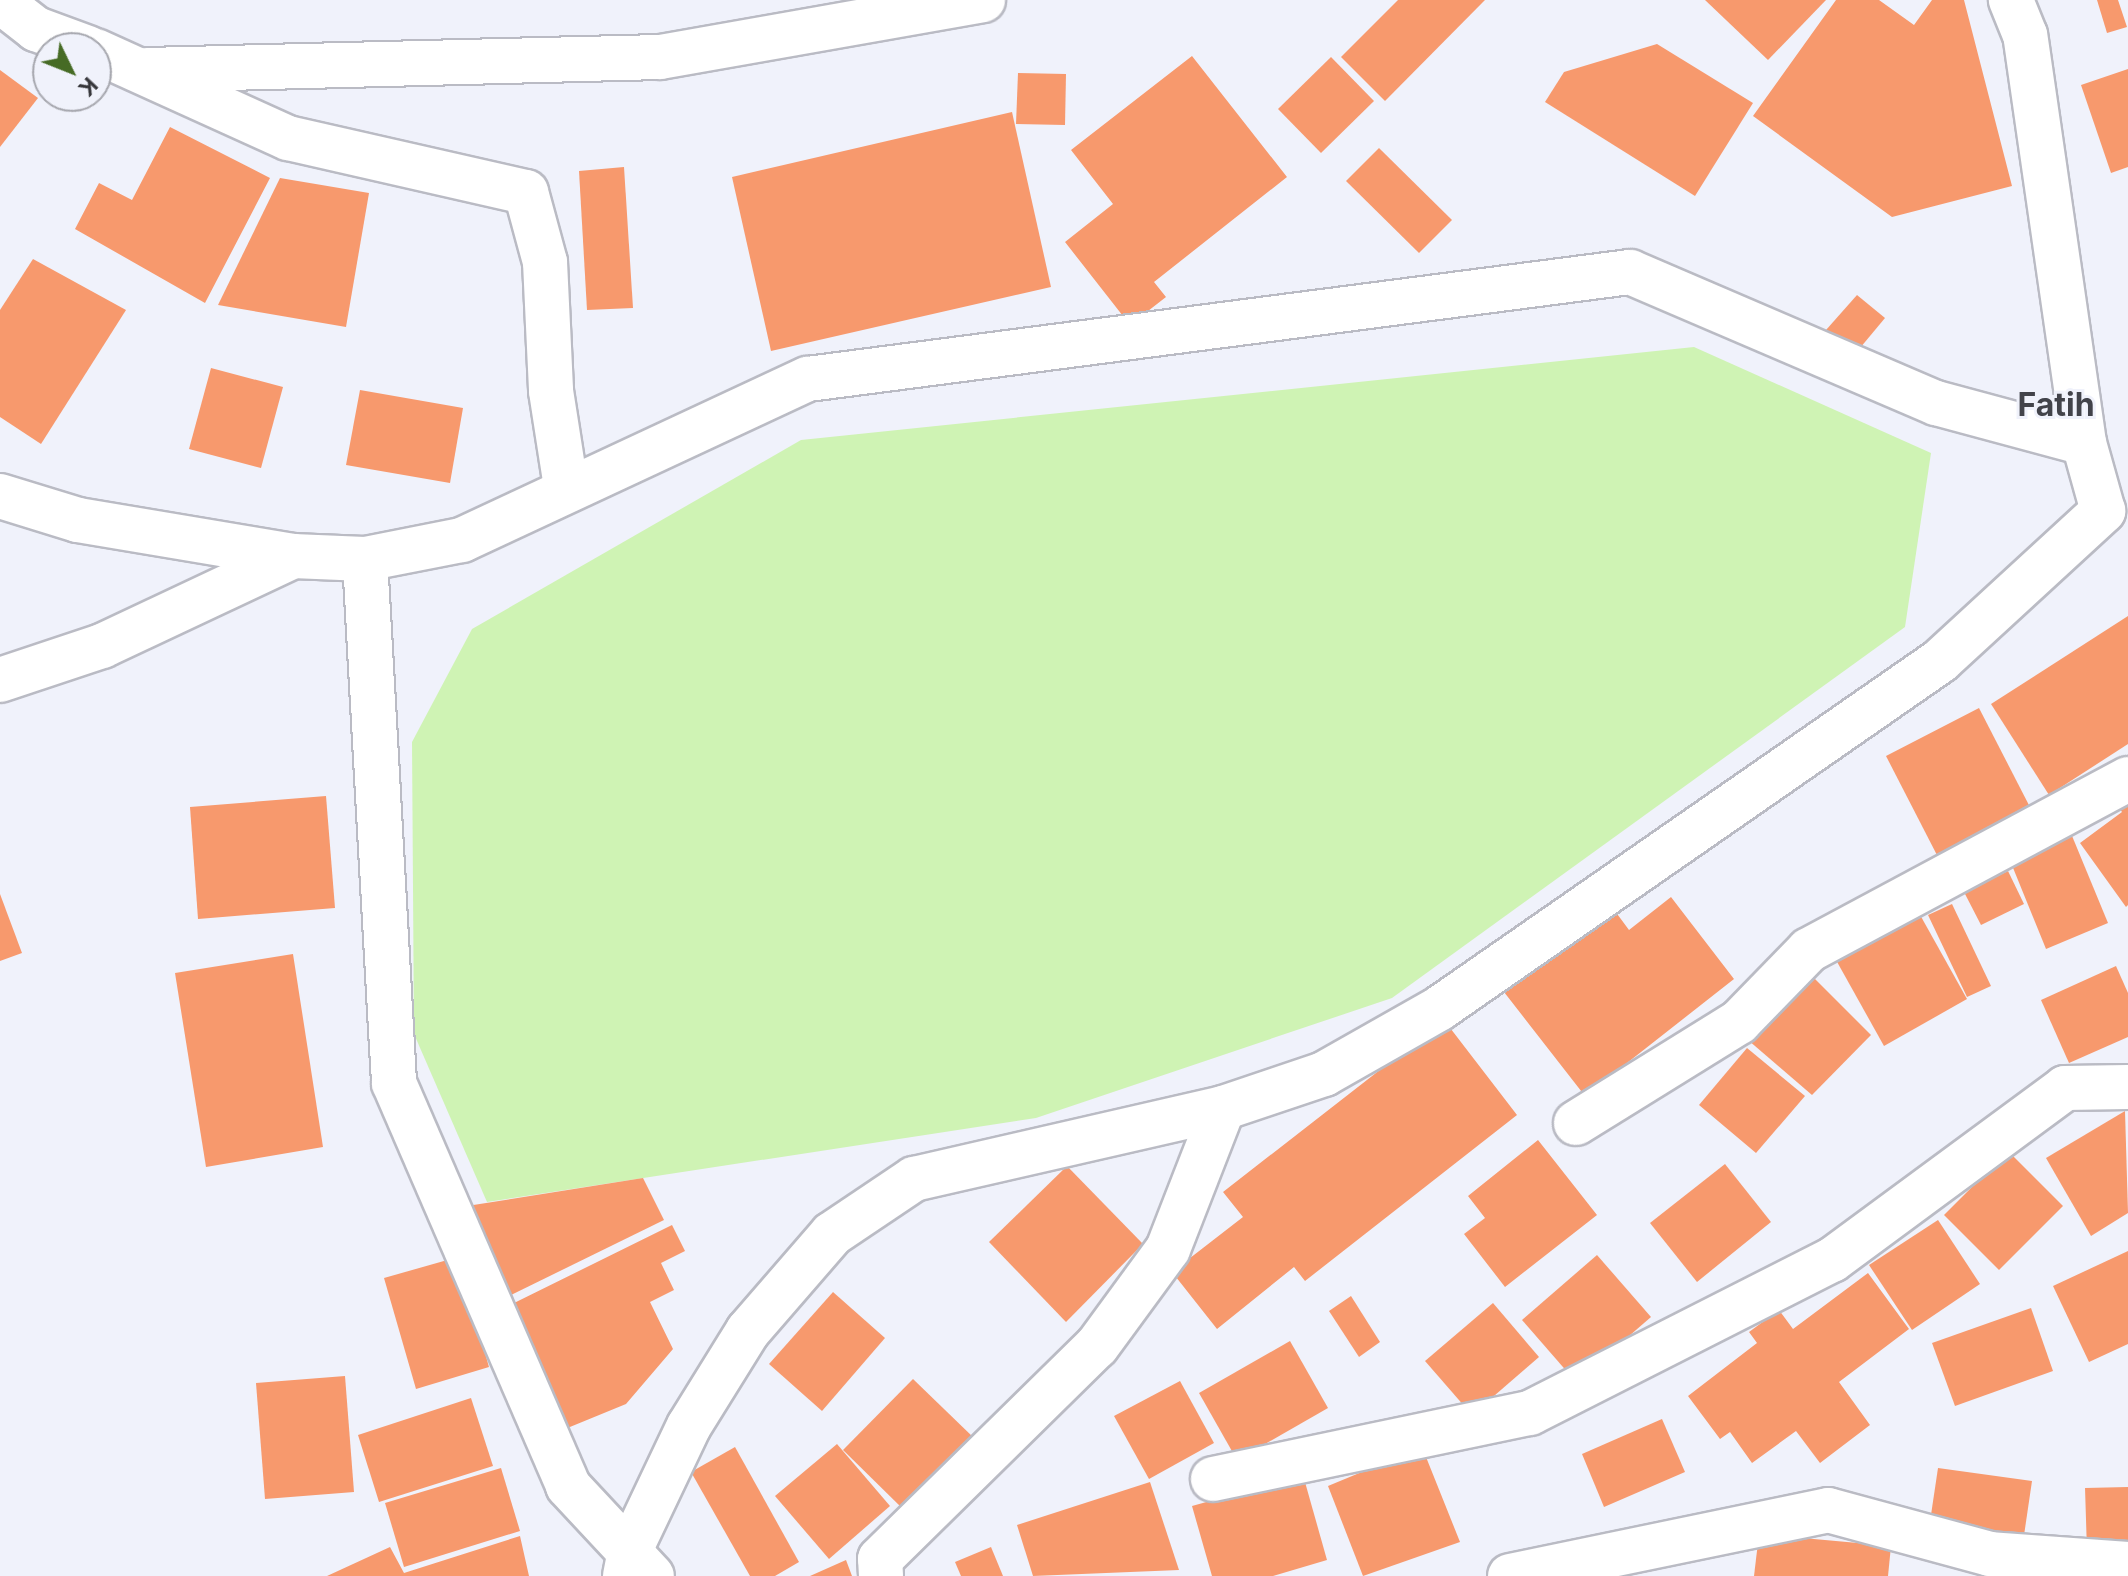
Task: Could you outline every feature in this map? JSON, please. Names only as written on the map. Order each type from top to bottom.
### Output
[{"type":"street","points":[[147,70],[660,57],[983,0]]},
{"type":"street","points":[[365,559],[394,1083],[568,1486],[635,1567],[689,1426],[748,1331],[832,1234],[914,1179],[1223,1108],[1324,1074],[1562,926],[1940,661],[2115,514],[2084,443],[2025,35],[2011,0]]},
{"type":"street","points":[[0,1],[44,32]]},
{"type":"street","points":[[112,57],[147,70],[288,138],[526,192],[545,262],[566,487]]},
{"type":"street","points":[[0,496],[78,520],[293,556],[365,559],[462,540],[566,487],[808,379],[1630,272],[1936,403],[2084,443]]},
{"type":"street","points":[[0,680],[102,646],[293,556]]},
{"type":"street","points":[[1576,1123],[1739,1022],[1809,950],[2128,779]]},
{"type":"street","points":[[1213,1479],[1530,1413],[1832,1260],[2065,1088],[2128,1087]]},
{"type":"street","points":[[881,1576],[880,1559],[1097,1346],[1150,1274],[1168,1249],[1223,1108]]},
{"type":"street","points":[[1510,1576],[1828,1510],[1990,1554],[2128,1564]]},
{"type":"green space","points":[[1694,347],[1931,453],[1905,627],[1392,998],[1036,1118],[487,1202],[414,1034],[412,742],[472,629],[801,440]]},
{"type":"building","points":[[1398,0],[1485,0],[1385,101],[1341,57]]},
{"type":"building","points":[[1705,0],[1826,0],[1768,60]]},
{"type":"building","points":[[1836,0],[1879,0],[1914,25],[1932,0],[1964,0],[2012,186],[1892,217],[1753,116]]},
{"type":"building","points":[[2097,0],[2118,0],[2127,27],[2107,33]]},
{"type":"building","points":[[1657,44],[1753,103],[1695,196],[1545,102],[1564,72]]},
{"type":"building","points":[[1192,56],[1287,177],[1154,282],[1166,297],[1130,325],[1065,242],[1113,204],[1071,150]]},
{"type":"building","points":[[1331,57],[1374,101],[1321,153],[1278,109]]},
{"type":"building","points":[[2128,69],[2128,167],[2111,173],[2081,85]]},
{"type":"building","points":[[0,70],[32,94],[32,106],[0,147]]},
{"type":"building","points":[[1018,73],[1066,74],[1065,125],[1016,124]]},
{"type":"building","points":[[1012,112],[1051,287],[771,351],[732,177]]},
{"type":"building","points":[[170,127],[270,178],[205,303],[75,229],[99,183],[132,200]]},
{"type":"building","points":[[1379,148],[1452,220],[1419,253],[1346,181]]},
{"type":"building","points":[[624,167],[633,308],[587,310],[579,171]]},
{"type":"building","points":[[280,178],[369,193],[346,327],[218,305]]},
{"type":"building","points":[[33,259],[126,310],[41,444],[0,417],[0,310]]},
{"type":"building","points":[[1857,295],[1885,318],[1855,354],[1826,330]]},
{"type":"building","points":[[211,368],[283,387],[261,468],[189,449]]},
{"type":"building","points":[[360,390],[463,408],[450,483],[346,465]]},
{"type":"building","points":[[2128,616],[2128,744],[2049,795],[1991,704]]},
{"type":"building","points":[[1979,708],[2032,811],[1939,859],[1886,756]]},
{"type":"building","points":[[2128,788],[2126,907],[2080,843],[2122,812],[2113,799]]},
{"type":"building","points":[[326,796],[335,908],[198,919],[190,807]]},
{"type":"building","points":[[2070,831],[2108,923],[2046,949],[2009,858]]},
{"type":"building","points":[[2008,871],[2024,904],[1981,925],[1964,892]]},
{"type":"building","points":[[0,894],[22,953],[0,961]]},
{"type":"building","points":[[1671,897],[1734,979],[1585,1096],[1504,992],[1612,907],[1629,930]]},
{"type":"building","points":[[1952,904],[1991,986],[1967,997],[1928,915]]},
{"type":"building","points":[[1919,913],[1967,999],[1884,1046],[1836,960]]},
{"type":"building","points":[[293,954],[323,1147],[206,1167],[175,973]]},
{"type":"building","points":[[2116,966],[2128,993],[2128,1037],[2069,1063],[2041,1000]]},
{"type":"building","points":[[1811,975],[1871,1035],[1812,1095],[1748,1040]]},
{"type":"building","points":[[1444,1020],[1517,1115],[1305,1281],[1294,1267],[1217,1329],[1172,1272],[1243,1217],[1223,1192]]},
{"type":"building","points":[[1747,1048],[1805,1096],[1756,1153],[1699,1105]]},
{"type":"building","points":[[2125,1111],[2128,1213],[2091,1236],[2046,1158]]},
{"type":"building","points":[[1538,1140],[1597,1215],[1505,1287],[1464,1234],[1485,1218],[1468,1196]]},
{"type":"building","points":[[2008,1151],[2063,1206],[1999,1270],[1944,1215]]},
{"type":"building","points":[[1725,1164],[1771,1222],[1697,1282],[1650,1223]]},
{"type":"building","points":[[1067,1166],[1143,1244],[1066,1322],[989,1242]]},
{"type":"building","points":[[643,1178],[664,1220],[509,1296],[467,1206]]},
{"type":"building","points":[[1938,1220],[1980,1284],[1912,1330],[1869,1265]]},
{"type":"building","points":[[672,1225],[685,1251],[661,1263],[674,1290],[650,1302],[673,1349],[626,1404],[565,1429],[506,1307]]},
{"type":"building","points":[[2128,1251],[2128,1344],[2089,1362],[2053,1286]]},
{"type":"building","points":[[1597,1255],[1651,1317],[1576,1382],[1522,1320]]},
{"type":"building","points":[[458,1257],[489,1367],[416,1389],[384,1278]]},
{"type":"building","points":[[1868,1273],[1909,1329],[1839,1382],[1870,1425],[1820,1463],[1796,1431],[1752,1463],[1730,1432],[1720,1439],[1688,1396],[1757,1343],[1749,1332],[1779,1310],[1793,1329]]},
{"type":"building","points":[[833,1292],[885,1338],[822,1411],[769,1364]]},
{"type":"building","points":[[1351,1296],[1380,1342],[1359,1357],[1329,1311]]},
{"type":"building","points":[[1493,1303],[1539,1357],[1472,1415],[1425,1361]]},
{"type":"building","points":[[2031,1308],[2053,1371],[1955,1406],[1932,1343]]},
{"type":"building","points":[[1290,1341],[1328,1408],[1237,1460],[1199,1393]]},
{"type":"building","points":[[345,1376],[354,1492],[265,1499],[256,1383]]},
{"type":"building","points":[[913,1379],[974,1438],[904,1510],[843,1450]]},
{"type":"building","points":[[1180,1381],[1214,1443],[1149,1479],[1114,1416]]},
{"type":"building","points":[[471,1398],[493,1466],[379,1502],[358,1435]]},
{"type":"building","points":[[1662,1419],[1685,1472],[1604,1507],[1582,1454]]},
{"type":"building","points":[[837,1444],[890,1506],[829,1559],[775,1496]]},
{"type":"building","points":[[735,1447],[799,1562],[775,1576],[750,1576],[691,1472]]},
{"type":"building","points":[[1422,1447],[1460,1542],[1363,1576],[1328,1486]]},
{"type":"building","points":[[501,1468],[520,1531],[404,1567],[385,1503]]},
{"type":"building","points":[[1938,1468],[2032,1481],[2022,1549],[1928,1535]]},
{"type":"building","points":[[1303,1475],[1327,1560],[1273,1576],[1212,1576],[1192,1506]]},
{"type":"building","points":[[1150,1482],[1179,1570],[1033,1576],[1017,1525]]},
{"type":"building","points":[[2128,1487],[2128,1551],[2087,1552],[2085,1488]]},
{"type":"building","points":[[1759,1534],[1891,1546],[1888,1576],[1754,1576]]},
{"type":"building","points":[[520,1536],[529,1576],[327,1576],[390,1547],[404,1573]]},
{"type":"building","points":[[991,1547],[1003,1576],[961,1576],[955,1562]]},
{"type":"building","points":[[846,1560],[852,1576],[810,1576]]},
{"type":"district","name":"Fatih","points":[[2056,405]]}]
